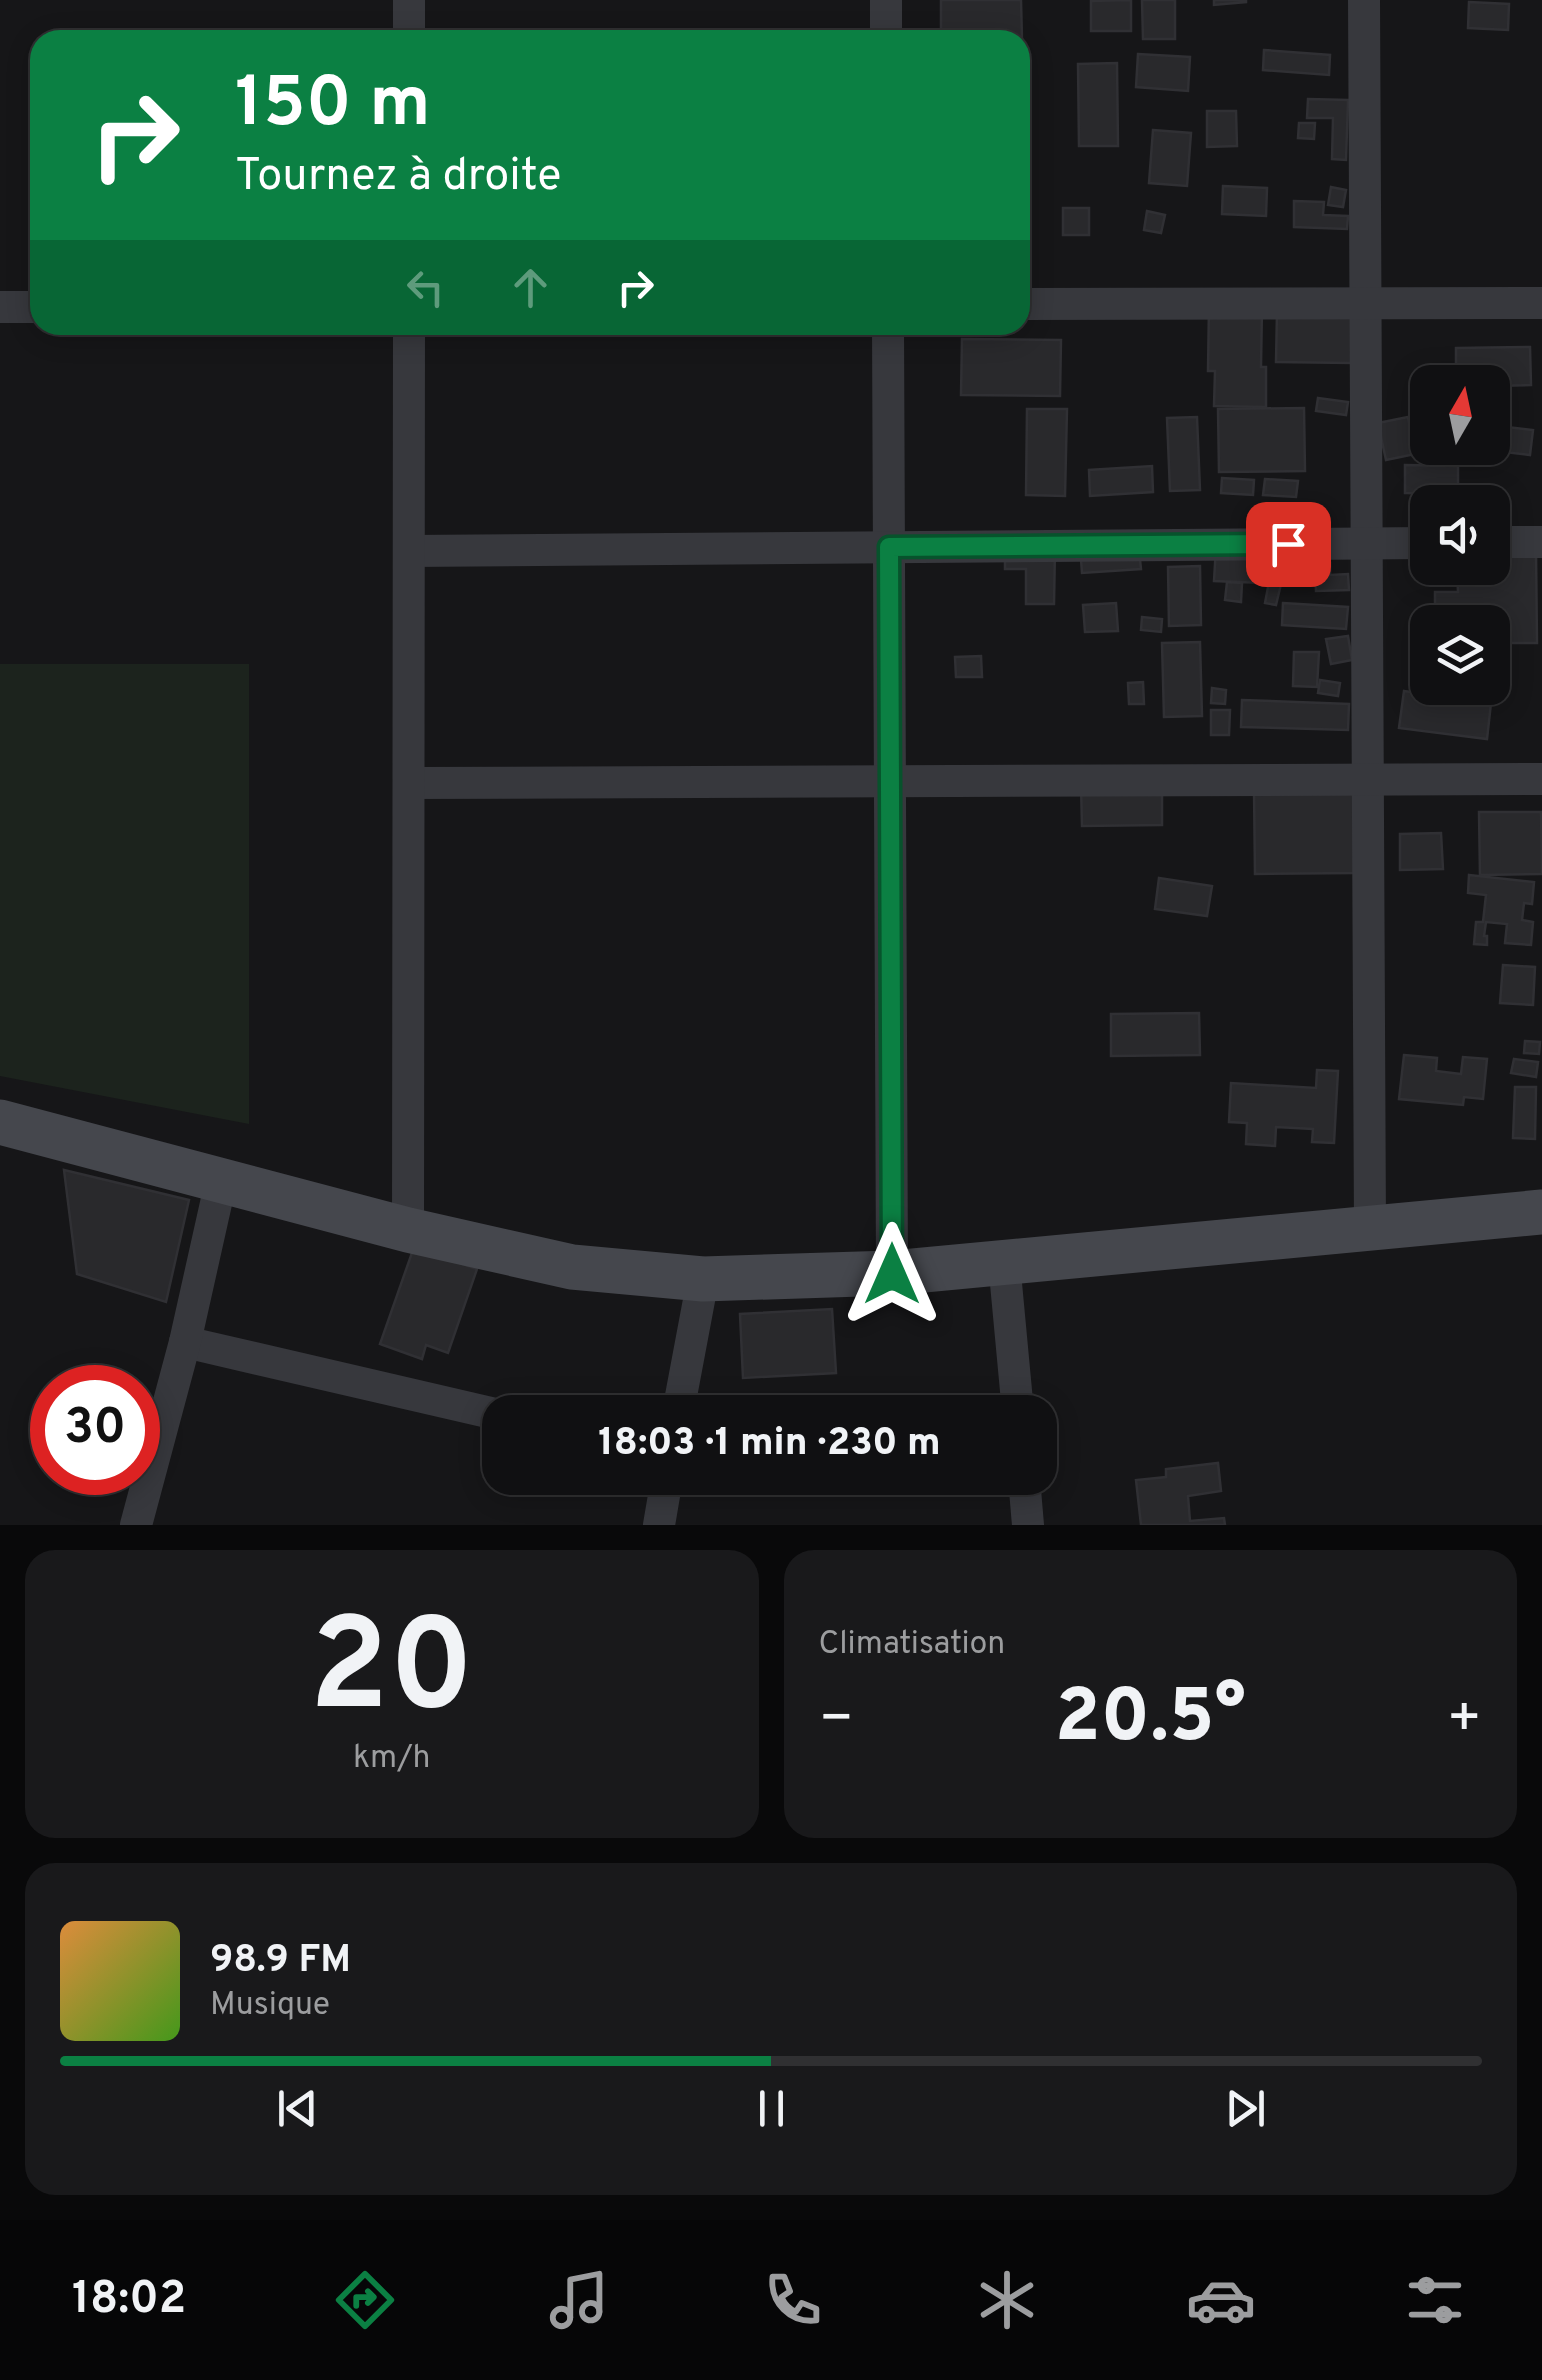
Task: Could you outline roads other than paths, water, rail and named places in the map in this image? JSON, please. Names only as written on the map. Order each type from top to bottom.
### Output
[{"type":"main road","points":[[0,1122],[408,1230],[572,1267],[703,1280],[892,1274],[1542,1212]]},
{"type":"street","points":[[408,0],[408,30]]},
{"type":"street","points":[[886,0],[886,30]]},
{"type":"street","points":[[1364,0],[1370,1228]]},
{"type":"street","points":[[1030,304],[1542,303]]},
{"type":"street","points":[[0,307],[30,307]]},
{"type":"street","points":[[408,1230],[409,335]]},
{"type":"street","points":[[888,335],[892,1274]]},
{"type":"street","points":[[1510,542],[1542,542]]},
{"type":"street","points":[[409,551],[1410,543]]},
{"type":"street","points":[[409,783],[1542,779]]},
{"type":"street","points":[[136,1525],[221,1181]]},
{"type":"street","points":[[1004,1262],[1016,1395]]},
{"type":"street","points":[[681,1395],[703,1280]]},
{"type":"street","points":[[184,1342],[482,1411]]},
{"type":"street","points":[[660,1525],[664,1495]]},
{"type":"street","points":[[1025,1495],[1028,1525]]}]
